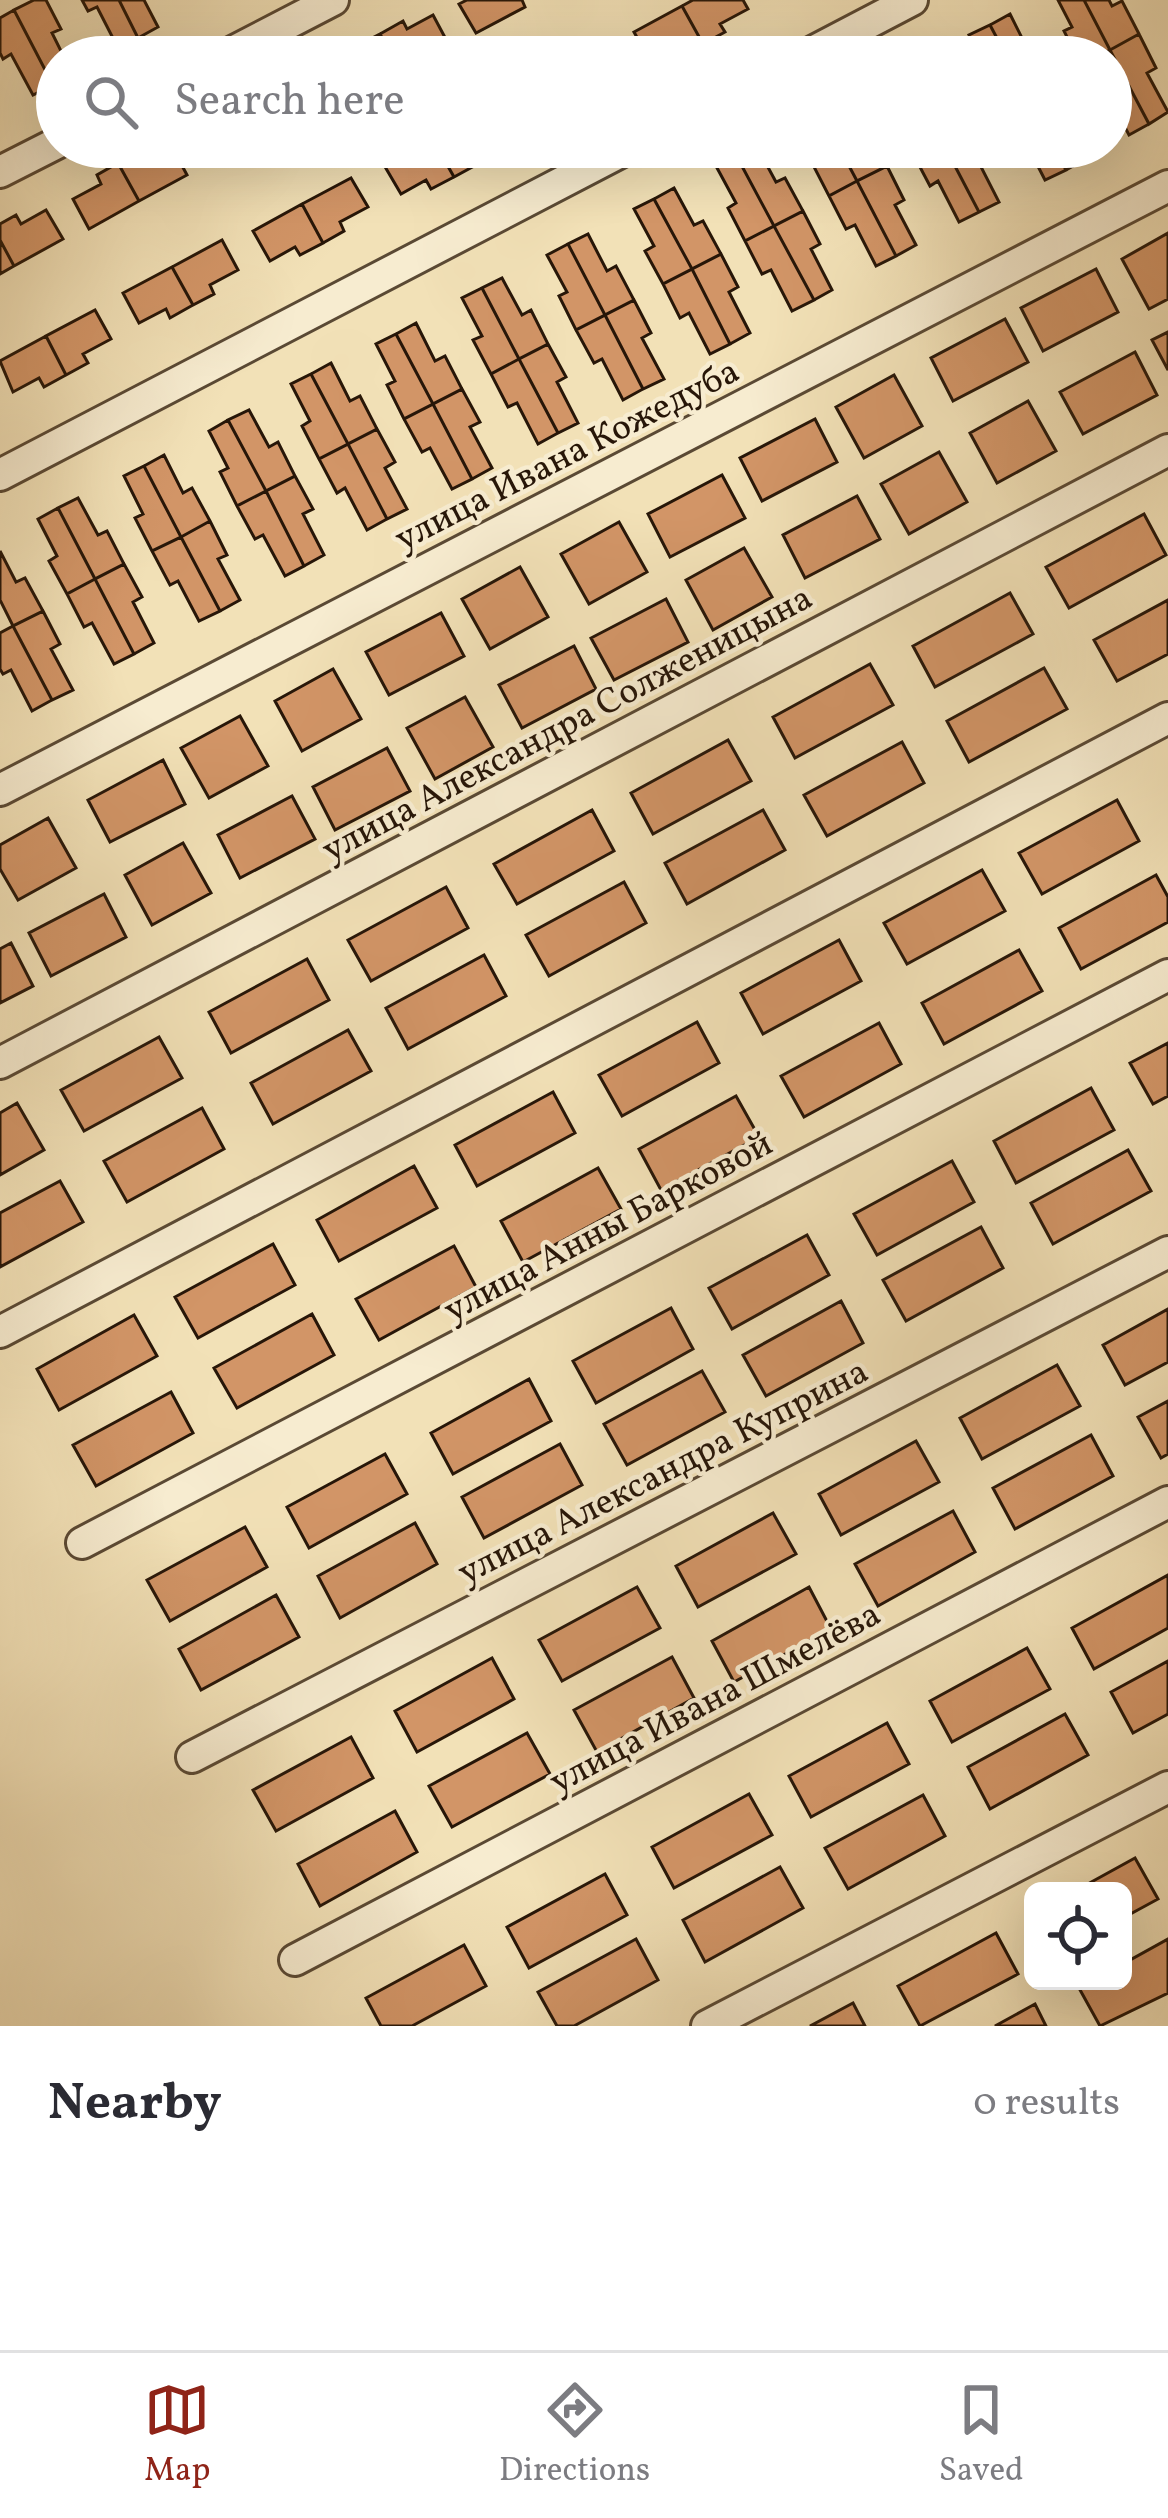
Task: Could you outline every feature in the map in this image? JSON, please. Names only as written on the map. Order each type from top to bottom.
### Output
[{"type":"street","points":[[264,36],[333,0]]},
{"type":"street","points":[[844,36],[913,0]]},
{"type":"street","points":[[0,172],[36,153]]},
{"type":"street","points":[[0,475],[590,168]]},
{"type":"street","name":"улица Ивана Кожедуба","points":[[0,790],[1168,186]]},
{"type":"street","name":"улица Александра Солженицына","points":[[0,1063],[1168,450]]},
{"type":"street","points":[[0,1332],[1168,718]]},
{"type":"street","name":"улица Анны Барковой","points":[[82,1543],[1168,975]]},
{"type":"street","name":"улица Александра Куприна","points":[[193,1757],[1168,1252]]},
{"type":"street","name":"улица Ивана Шмелёва","points":[[296,1960],[1168,1502]]},
{"type":"street","points":[[707,2026],[1168,1787]]},
{"type":"building","points":[[46,0],[61,29],[54,36],[36,36],[36,52],[14,10]]},
{"type":"building","points":[[82,0],[119,0],[137,36],[112,36],[97,7],[88,11]]},
{"type":"building","points":[[119,0],[144,0],[158,27],[137,36]]},
{"type":"building","points":[[522,0],[525,7],[476,33],[459,4]]},
{"type":"building","points":[[693,0],[743,0],[748,9],[720,24],[725,32],[699,36],[682,6]]},
{"type":"building","points":[[1058,0],[1084,0],[1103,36],[1066,36],[1064,31],[1072,27]]},
{"type":"building","points":[[1084,0],[1109,0],[1112,6],[1122,1],[1139,34],[1103,36]]},
{"type":"building","points":[[682,6],[699,36],[636,36],[634,32]]},
{"type":"building","points":[[14,10],[36,52],[33,95],[11,54],[3,59],[0,53],[0,18]]},
{"type":"building","points":[[1010,14],[1021,36],[996,36],[990,25]]},
{"type":"building","points":[[433,15],[444,36],[380,34],[403,21],[407,29]]},
{"type":"building","points":[[990,25],[996,36],[970,36]]},
{"type":"building","points":[[1139,34],[1156,68],[1147,73],[1168,112],[1149,124],[1132,92],[1132,38]]},
{"type":"building","points":[[1132,92],[1149,124],[1132,133]]},
{"type":"building","points":[[121,168],[183,168],[187,175],[139,201]]},
{"type":"building","points":[[121,168],[139,201],[89,229],[73,199],[101,184],[97,175]]},
{"type":"building","points":[[386,168],[449,168],[454,177],[431,189],[426,180],[401,194]]},
{"type":"building","points":[[449,168],[470,168],[454,177]]},
{"type":"building","points":[[717,168],[743,168],[774,226],[745,241],[728,208],[736,203]]},
{"type":"building","points":[[743,168],[768,168],[776,182],[785,178],[803,211],[774,226]]},
{"type":"building","points":[[815,168],[850,168],[857,181],[829,196]]},
{"type":"building","points":[[850,168],[883,168],[857,181]]},
{"type":"building","points":[[888,168],[904,200],[895,205],[916,245],[896,256],[857,181]]},
{"type":"building","points":[[920,168],[956,168],[979,212],[959,222],[938,181],[930,186]]},
{"type":"building","points":[[956,168],[982,168],[999,202],[979,212]]},
{"type":"building","points":[[1039,168],[1065,168],[1066,170],[1045,180]]},
{"type":"building","points":[[351,178],[368,207],[340,222],[344,231],[323,243],[302,204]]},
{"type":"building","points":[[857,181],[896,256],[876,266],[855,225],[846,229],[829,196]]},
{"type":"building","points":[[674,188],[694,225],[703,221],[721,254],[692,269],[654,199]]},
{"type":"building","points":[[654,199],[692,269],[663,284],[645,251],[654,246],[634,209]]},
{"type":"building","points":[[302,204],[323,243],[300,255],[295,247],[270,261],[253,231]]},
{"type":"building","points":[[46,210],[63,239],[14,266],[0,240],[0,224],[16,215],[21,224]]},
{"type":"building","points":[[803,211],[820,244],[811,249],[832,290],[814,300],[774,226]]},
{"type":"building","points":[[774,226],[814,300],[792,311],[771,270],[762,274],[745,241]]},
{"type":"building","points":[[1168,233],[1168,299],[1149,309],[1122,259]]},
{"type":"building","points":[[588,234],[607,271],[616,266],[634,300],[605,315],[568,244]]},
{"type":"building","points":[[0,240],[14,266],[0,274]]},
{"type":"building","points":[[222,240],[238,270],[210,285],[214,294],[193,305],[172,267]]},
{"type":"building","points":[[568,244],[605,315],[576,330],[559,296],[567,292],[547,255]]},
{"type":"building","points":[[721,254],[738,287],[729,292],[750,333],[730,344],[692,269]]},
{"type":"building","points":[[172,267],[193,305],[170,318],[166,309],[139,323],[123,293]]},
{"type":"building","points":[[692,269],[730,344],[710,354],[689,313],[680,318],[663,284]]},
{"type":"building","points":[[1096,269],[1118,312],[1043,351],[1021,308]]},
{"type":"building","points":[[502,278],[522,315],[531,310],[548,344],[519,359],[482,288]]},
{"type":"building","points":[[482,288],[519,359],[491,374],[473,340],[482,336],[462,298]]},
{"type":"building","points":[[634,300],[651,333],[642,338],[664,379],[643,389],[605,315]]},
{"type":"building","points":[[95,310],[111,339],[83,354],[88,363],[66,375],[46,336]]},
{"type":"building","points":[[605,315],[643,389],[623,400],[602,359],[594,363],[576,330]]},
{"type":"building","points":[[1005,319],[1028,362],[953,401],[931,358]]},
{"type":"building","points":[[416,323],[435,361],[445,356],[462,389],[433,404],[396,334]]},
{"type":"building","points":[[1168,332],[1168,370],[1152,340]]},
{"type":"building","points":[[396,334],[433,404],[404,419],[387,385],[395,381],[376,344]]},
{"type":"building","points":[[46,336],[66,375],[44,387],[39,378],[13,392],[0,361]]},
{"type":"building","points":[[548,344],[566,377],[557,382],[578,423],[558,433],[519,359]]},
{"type":"building","points":[[1135,352],[1157,395],[1083,434],[1060,392]]},
{"type":"building","points":[[519,359],[558,433],[538,444],[517,403],[508,407],[491,374]]},
{"type":"building","points":[[331,363],[350,401],[360,396],[377,429],[348,444],[311,374]]},
{"type":"building","points":[[311,374],[348,444],[319,459],[302,426],[310,421],[291,384]]},
{"type":"building","points":[[894,375],[922,426],[864,458],[836,407]]},
{"type":"building","points":[[462,389],[480,422],[470,427],[492,468],[472,479],[433,404]]},
{"type":"building","points":[[1028,401],[1056,451],[997,483],[970,433]]},
{"type":"building","points":[[433,404],[472,479],[452,489],[430,448],[422,452],[404,419]]},
{"type":"building","points":[[249,410],[269,447],[278,442],[295,476],[266,491],[228,420]]},
{"type":"building","points":[[815,419],[837,462],[762,501],[740,458]]},
{"type":"building","points":[[228,420],[266,491],[237,506],[220,472],[228,468],[209,431]]},
{"type":"building","points":[[377,429],[395,462],[385,468],[407,509],[387,519],[348,444]]},
{"type":"building","points":[[348,444],[387,519],[367,530],[345,488],[337,493],[319,459]]},
{"type":"building","points":[[939,452],[967,502],[909,534],[881,484]]},
{"type":"building","points":[[164,455],[183,493],[192,488],[210,521],[181,537],[144,466]]},
{"type":"building","points":[[144,466],[181,537],[152,551],[135,518],[143,514],[124,476]]},
{"type":"building","points":[[722,475],[745,518],[670,557],[648,514]]},
{"type":"building","points":[[295,476],[313,509],[303,514],[324,555],[304,566],[266,491]]},
{"type":"building","points":[[266,491],[304,566],[285,576],[263,535],[255,539],[237,506]]},
{"type":"building","points":[[857,496],[880,539],[805,578],[783,535]]},
{"type":"building","points":[[78,498],[98,535],[107,531],[124,564],[95,579],[58,508]]},
{"type":"building","points":[[58,508],[95,579],[67,594],[49,561],[57,556],[38,519]]},
{"type":"building","points":[[1144,514],[1166,555],[1069,608],[1046,567]]},
{"type":"building","points":[[210,521],[227,555],[218,559],[240,600],[220,611],[181,537]]},
{"type":"building","points":[[619,522],[647,572],[589,604],[561,554]]},
{"type":"building","points":[[181,537],[220,611],[199,621],[178,581],[170,585],[152,551]]},
{"type":"building","points":[[744,548],[772,597],[713,630],[686,580]]},
{"type":"building","points":[[0,551],[16,582],[25,578],[43,611],[13,626],[0,600]]},
{"type":"building","points":[[124,564],[142,597],[133,602],[154,643],[134,654],[95,579]]},
{"type":"building","points":[[520,567],[548,617],[490,649],[462,599]]},
{"type":"building","points":[[95,579],[134,654],[114,664],[92,623],[84,627],[67,594]]},
{"type":"building","points":[[1010,593],[1033,634],[935,687],[913,646]]},
{"type":"building","points":[[666,599],[688,642],[614,680],[591,638]]},
{"type":"building","points":[[1168,600],[1168,654],[1117,681],[1094,640]]},
{"type":"building","points":[[43,611],[60,644],[51,649],[73,690],[52,700],[13,626]]},
{"type":"building","points":[[441,613],[464,656],[389,695],[366,652]]},
{"type":"building","points":[[13,626],[52,700],[32,711],[11,670],[3,674],[0,669],[0,633]]},
{"type":"building","points":[[574,646],[596,689],[522,728],[499,685]]},
{"type":"building","points":[[870,664],[893,705],[795,758],[773,717]]},
{"type":"building","points":[[1044,668],[1067,709],[969,762],[947,721]]},
{"type":"building","points":[[333,669],[361,719],[302,751],[275,701]]},
{"type":"building","points":[[465,697],[493,747],[435,779],[407,728]]},
{"type":"building","points":[[240,716],[268,766],[209,798],[181,748]]},
{"type":"building","points":[[728,740],[751,781],[653,834],[631,793]]},
{"type":"building","points":[[902,742],[924,783],[827,836],[804,795]]},
{"type":"building","points":[[387,748],[410,791],[335,830],[313,787]]},
{"type":"building","points":[[163,760],[185,804],[110,842],[88,800]]},
{"type":"building","points":[[292,796],[315,839],[240,878],[218,835]]},
{"type":"building","points":[[1117,800],[1139,841],[1042,894],[1019,853]]},
{"type":"building","points":[[592,810],[614,851],[517,904],[494,864]]},
{"type":"building","points":[[763,810],[785,850],[687,904],[665,863]]},
{"type":"building","points":[[48,818],[76,868],[18,900],[0,869],[0,845]]},
{"type":"building","points":[[183,843],[211,893],[152,925],[125,875]]},
{"type":"building","points":[[982,870],[1005,911],[907,964],[884,923]]},
{"type":"building","points":[[1156,875],[1168,897],[1168,922],[1081,969],[1059,928]]},
{"type":"building","points":[[624,882],[646,923],[549,976],[526,935]]},
{"type":"building","points":[[446,887],[468,928],[371,981],[348,940]]},
{"type":"building","points":[[104,894],[126,937],[51,976],[29,933]]},
{"type":"building","points":[[839,940],[861,981],[763,1034],[741,993]]},
{"type":"building","points":[[11,943],[33,986],[0,1003],[0,949]]},
{"type":"building","points":[[1019,950],[1042,991],[944,1044],[922,1003]]},
{"type":"building","points":[[484,955],[506,996],[408,1049],[386,1008]]},
{"type":"building","points":[[307,959],[329,1000],[231,1053],[209,1012]]},
{"type":"building","points":[[697,1022],[719,1063],[622,1116],[599,1075]]},
{"type":"building","points":[[879,1023],[901,1064],[804,1117],[781,1076]]},
{"type":"building","points":[[348,1030],[371,1071],[273,1124],[251,1083]]},
{"type":"building","points":[[159,1037],[182,1078],[84,1131],[61,1090]]},
{"type":"building","points":[[1168,1043],[1168,1096],[1153,1104],[1130,1063]]},
{"type":"building","points":[[1091,1088],[1114,1130],[1016,1183],[994,1141]]},
{"type":"building","points":[[553,1092],[575,1133],[477,1186],[455,1145]]},
{"type":"building","points":[[736,1096],[759,1137],[661,1190],[639,1149]]},
{"type":"building","points":[[17,1103],[44,1150],[0,1175],[0,1113]]},
{"type":"building","points":[[202,1108],[224,1149],[127,1202],[104,1161]]},
{"type":"building","points":[[1128,1150],[1151,1191],[1053,1244],[1031,1203]]},
{"type":"building","points":[[952,1161],[974,1202],[877,1255],[854,1214]]},
{"type":"building","points":[[414,1166],[437,1208],[339,1261],[317,1220]]},
{"type":"building","points":[[598,1168],[621,1209],[523,1262],[501,1221]]},
{"type":"building","points":[[60,1181],[83,1222],[0,1267],[0,1213]]},
{"type":"building","points":[[981,1227],[1003,1268],[906,1321],[883,1280]]},
{"type":"building","points":[[807,1235],[829,1275],[732,1329],[709,1288]]},
{"type":"building","points":[[273,1244],[295,1285],[198,1338],[175,1297]]},
{"type":"building","points":[[454,1246],[476,1287],[379,1340],[356,1299]]},
{"type":"building","points":[[841,1301],[863,1343],[766,1396],[743,1355]]},
{"type":"building","points":[[671,1308],[693,1349],[596,1403],[573,1361]]},
{"type":"building","points":[[1168,1309],[1168,1362],[1125,1385],[1103,1345]]},
{"type":"building","points":[[312,1314],[334,1355],[237,1408],[214,1368]]},
{"type":"building","points":[[134,1315],[157,1356],[59,1410],[37,1369]]},
{"type":"building","points":[[1057,1365],[1080,1406],[982,1459],[960,1418]]},
{"type":"building","points":[[702,1371],[725,1412],[627,1465],[604,1424]]},
{"type":"building","points":[[529,1379],[551,1421],[453,1474],[431,1433]]},
{"type":"building","points":[[171,1392],[193,1433],[96,1486],[73,1445]]},
{"type":"building","points":[[1168,1401],[1168,1454],[1161,1458],[1138,1417]]},
{"type":"building","points":[[1091,1435],[1113,1476],[1015,1529],[993,1488]]},
{"type":"building","points":[[916,1441],[939,1482],[841,1535],[819,1494]]},
{"type":"building","points":[[560,1444],[582,1485],[484,1538],[462,1497]]},
{"type":"building","points":[[385,1454],[407,1494],[309,1548],[287,1507]]},
{"type":"building","points":[[953,1511],[975,1552],[878,1606],[855,1564]]},
{"type":"building","points":[[773,1513],[796,1554],[698,1607],[676,1566]]},
{"type":"building","points":[[415,1523],[437,1564],[340,1618],[318,1576]]},
{"type":"building","points":[[245,1527],[267,1567],[170,1621],[147,1580]]},
{"type":"building","points":[[1168,1575],[1168,1628],[1094,1669],[1072,1628]]},
{"type":"building","points":[[637,1587],[660,1628],[562,1681],[539,1640]]},
{"type":"building","points":[[809,1587],[831,1629],[734,1682],[712,1641]]},
{"type":"building","points":[[276,1595],[299,1637],[201,1690],[179,1649]]},
{"type":"building","points":[[1027,1648],[1050,1689],[952,1742],[930,1701]]},
{"type":"building","points":[[672,1657],[694,1698],[597,1752],[574,1710]]},
{"type":"building","points":[[492,1658],[514,1699],[417,1752],[395,1711]]},
{"type":"building","points":[[1168,1661],[1168,1714],[1133,1733],[1111,1692]]},
{"type":"building","points":[[1065,1714],[1088,1755],[990,1809],[968,1767]]},
{"type":"building","points":[[887,1723],[909,1764],[811,1817],[789,1776]]},
{"type":"building","points":[[527,1733],[550,1774],[452,1827],[429,1786]]},
{"type":"building","points":[[351,1737],[373,1778],[276,1831],[253,1790]]},
{"type":"building","points":[[749,1794],[772,1835],[674,1888],[652,1847]]},
{"type":"building","points":[[923,1795],[945,1836],[848,1889],[825,1848]]},
{"type":"building","points":[[395,1811],[417,1852],[320,1906],[298,1864]]},
{"type":"building","points":[[1135,1858],[1158,1899],[1132,1913],[1132,1882],[1091,1882]]},
{"type":"building","points":[[780,1867],[803,1908],[705,1962],[683,1920]]},
{"type":"building","points":[[605,1874],[627,1915],[529,1968],[507,1927]]},
{"type":"building","points":[[996,1933],[1018,1974],[920,2026],[898,1986]]},
{"type":"building","points":[[636,1939],[658,1980],[574,2026],[557,2026],[538,1992]]},
{"type":"building","points":[[1168,1939],[1168,1993],[1100,2026],[1080,1990],[1132,1990],[1132,1959]]},
{"type":"building","points":[[464,1945],[486,1986],[412,2026],[381,2026],[366,1998]]},
{"type":"building","points":[[853,2003],[865,2026],[810,2026]]},
{"type":"building","points":[[1035,2004],[1046,2026],[995,2026]]}]
